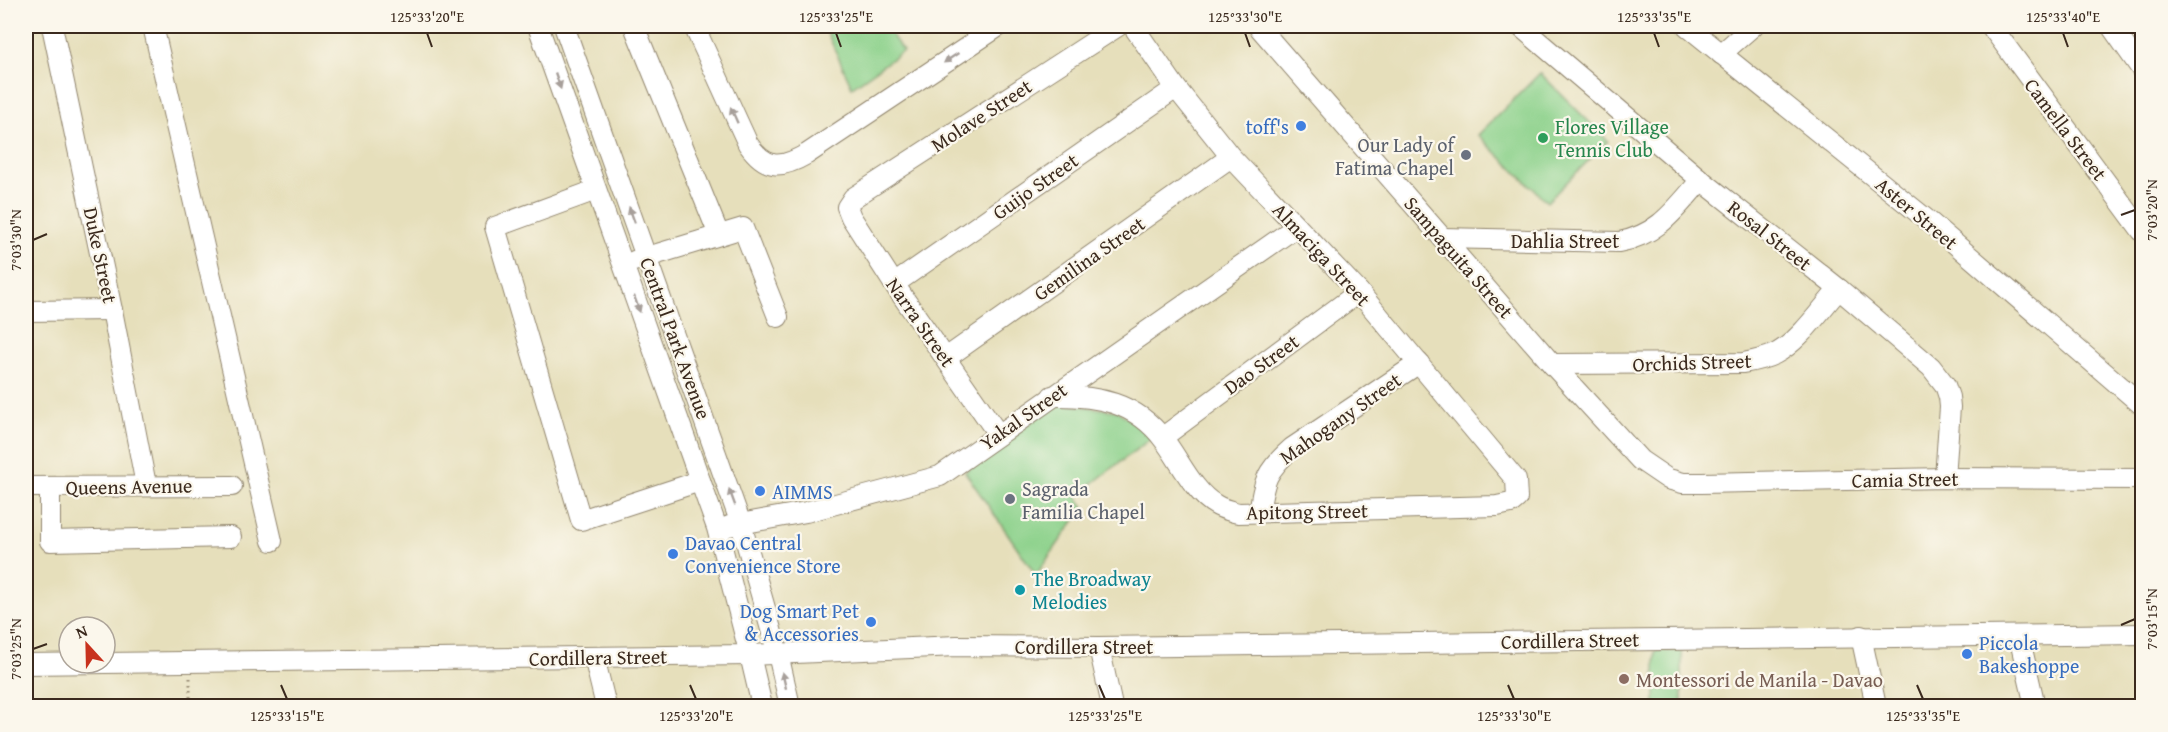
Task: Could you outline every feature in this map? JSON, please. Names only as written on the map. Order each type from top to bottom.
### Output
[{"type":"street","name":"Duke Street","points":[[52,26],[112,310],[146,485]]},
{"type":"street","points":[[153,26],[272,541]]},
{"type":"street","name":"Central Park Avenue","points":[[538,26],[717,528],[762,706]]},
{"type":"street","name":"Central Park Avenue","points":[[564,26],[741,524],[778,654],[790,706]]},
{"type":"street","points":[[634,26],[719,234]]},
{"type":"street","points":[[694,26],[748,144],[756,156],[766,163],[778,165],[793,162],[807,154],[999,26]]},
{"type":"street","name":"Molave Street","points":[[847,207],[853,198],[1118,26]]},
{"type":"street","name":"Almaciga Street","points":[[1133,26],[1176,88],[1232,157],[1359,292],[1516,480]]},
{"type":"street","name":"Sampaguita Street","points":[[1258,26],[1552,364],[1640,460],[1668,479]]},
{"type":"street","name":"Rosal Street","points":[[1520,26],[1701,180],[1839,289],[1932,367],[1945,385],[1949,396],[1945,478]]},
{"type":"street","name":"Aster Street","points":[[1687,26],[1931,223],[2142,405]]},
{"type":"street","points":[[1721,54],[1753,26]]},
{"type":"street","name":"Camella Street","points":[[1991,26],[2142,231]]},
{"type":"street","points":[[2111,26],[2142,70]]},
{"type":"street","name":"Guijo Street","points":[[894,284],[1176,88]]},
{"type":"street","name":"Gemilina Street","points":[[946,358],[1232,157]]},
{"type":"street","name":"Dahlia Street","points":[[1442,238],[1619,242],[1634,239],[1663,223],[1701,180]]},
{"type":"street","points":[[596,190],[495,228],[581,520],[700,481]]},
{"type":"street","name":"Narra Street","points":[[847,207],[894,284],[998,434]]},
{"type":"street","name":"Yakal Street","points":[[717,528],[806,512],[940,476],[1296,227]]},
{"type":"street","points":[[623,265],[743,228],[778,317]]},
{"type":"street","name":"Orchids Street","points":[[1552,364],[1743,363],[1760,360],[1777,353],[1792,342],[1839,289]]},
{"type":"street","name":"Dao Street","points":[[1162,437],[1359,292]]},
{"type":"street","points":[[26,310],[112,310]]},
{"type":"street","name":"Mahogany Street","points":[[1259,513],[1263,488],[1274,464],[1292,448],[1419,363]]},
{"type":"street","name":"Apitong Street","points":[[1052,396],[1076,395],[1116,402],[1141,418],[1162,437],[1202,494],[1216,506],[1238,513],[1497,506],[1511,503],[1517,498],[1516,480]]},
{"type":"street","name":"Camia Street","points":[[1668,479],[1683,483],[1945,478],[2142,479]]},
{"type":"street","name":"Queens Avenue","points":[[26,487],[232,486]]},
{"type":"street","points":[[50,487],[50,541],[231,537]]},
{"type":"street","name":"Cordillera Street","points":[[26,664],[750,655],[957,646],[1099,647],[2142,634]]},
{"type":"street","points":[[1861,636],[1876,706]]},
{"type":"street","points":[[2019,636],[2035,706]]},
{"type":"street","points":[[1099,647],[1112,706]]},
{"type":"street","points":[[594,657],[606,706]]},
{"type":"path","points":[[190,663],[190,706]]},
{"type":"green space","points":[[824,26],[885,26],[903,51],[852,87]]},
{"type":"green space","name":"Flores Village Tennis Club","points":[[1540,73],[1608,141],[1547,202],[1478,135]]},
{"type":"green space","points":[[1065,404],[1117,411],[1154,436],[1076,496],[1084,507],[1036,575],[965,472],[1050,408]]},
{"type":"green space","points":[[1655,651],[1682,651],[1682,706],[1655,706]]},
{"type":"place","name":"toff's","points":[[1301,126]]},
{"type":"place","name":"Flores Village Tennis Club","points":[[1543,138]]},
{"type":"place","name":"Our Lady of Fatima Chapel","points":[[1466,155]]},
{"type":"place","name":"AIMMS","points":[[760,491]]},
{"type":"place","name":"Sagrada Familia Chapel","points":[[1010,499]]},
{"type":"place","name":"Davao Central Convenience Store","points":[[673,554]]},
{"type":"place","name":"The Broadway Melodies","points":[[1020,590]]},
{"type":"place","name":"Dog Smart Pet & Accessories","points":[[871,622]]},
{"type":"place","name":"Piccola Bakeshoppe","points":[[1967,654]]},
{"type":"place","name":"Montessori de Manila - Davao","points":[[1624,679]]}]
